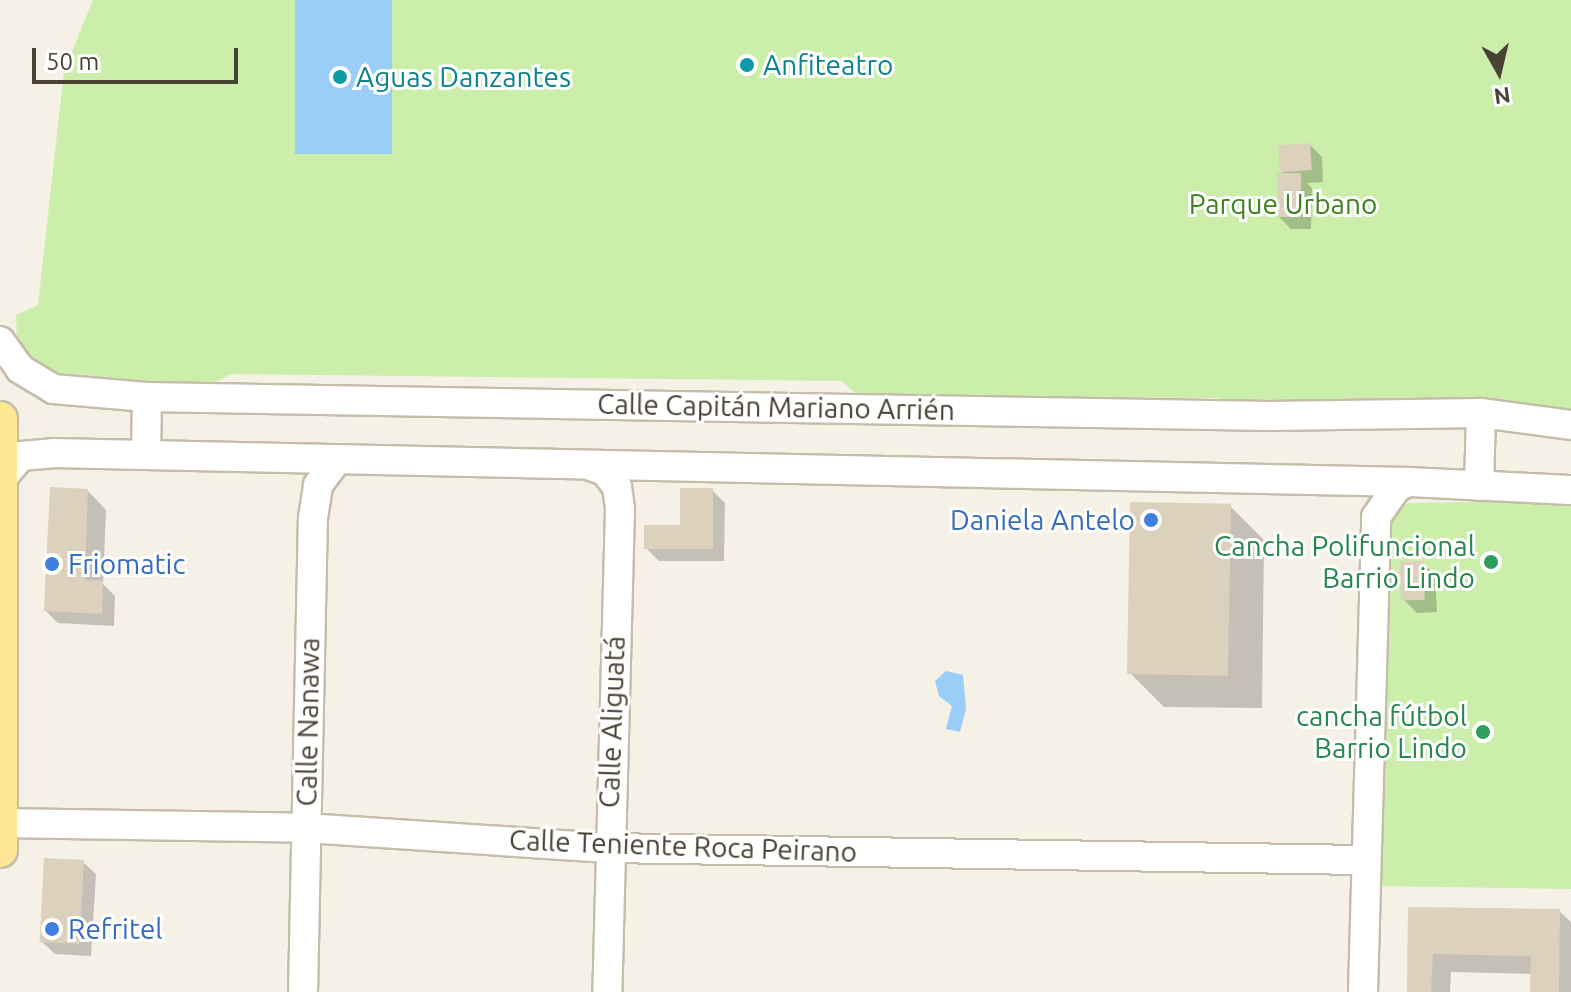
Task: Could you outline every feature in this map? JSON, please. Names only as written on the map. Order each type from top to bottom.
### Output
[{"type":"main road","points":[[0,419],[0,850]]},
{"type":"street","name":"Calle Capitán Mariano Arrién","points":[[0,341],[20,369],[53,389],[147,397],[1269,416],[1481,413],[1571,425]]},
{"type":"street","points":[[146,455],[147,397]]},
{"type":"street","points":[[1479,486],[1481,413]]},
{"type":"street","points":[[2,478],[21,456],[146,455],[1408,482],[1571,490]]},
{"type":"street","name":"Calle Nanawa","points":[[303,992],[315,500],[326,470],[337,460]]},
{"type":"street","name":"Calle Aliguatá","points":[[591,466],[605,471],[617,487],[620,509],[607,848],[607,992]]},
{"type":"street","points":[[1363,992],[1376,517],[1396,488],[1408,482]]},
{"type":"street","name":"Calle Teniente Roca Peirano","points":[[0,824],[306,828],[607,848],[1366,860]]},
{"type":"green space","name":"Parque Urbano","points":[[93,0],[1571,0],[1571,413],[1503,401],[1373,402],[1227,413],[1218,398],[858,395],[841,381],[232,374],[197,390],[62,382],[37,365],[17,341],[16,315],[38,305],[64,71]]},
{"type":"green space","name":"cancha fútbol Barrio Lindo","points":[[1571,501],[1571,889],[1375,886],[1388,518],[1408,503]]},
{"type":"water","name":"Aguas Danzantes","points":[[295,0],[392,0],[392,154],[295,154]]},
{"type":"water","points":[[946,671],[963,675],[966,709],[960,732],[946,729],[952,706],[939,696],[935,681]]},
{"type":"building","points":[[1310,143],[1312,170],[1280,172],[1278,145]]},
{"type":"building","points":[[1277,173],[1301,173],[1301,217],[1277,217]]},
{"type":"building","points":[[50,487],[88,489],[85,580],[103,581],[102,614],[44,611]]},
{"type":"building","points":[[680,488],[713,488],[713,549],[644,549],[644,525],[680,525]]},
{"type":"building","points":[[1130,502],[1231,504],[1228,676],[1127,674]]},
{"type":"building","points":[[1400,561],[1424,561],[1425,600],[1401,600]]},
{"type":"building","points":[[44,858],[84,860],[80,944],[40,942]]},
{"type":"building","points":[[1408,907],[1560,909],[1559,992],[1530,992],[1531,956],[1433,954],[1431,992],[1407,992]]},
{"type":"place","name":"Anfiteatro","points":[[747,65]]},
{"type":"place","name":"Aguas Danzantes","points":[[340,77]]},
{"type":"place","name":"Daniela Antelo","points":[[1151,520]]},
{"type":"place","name":"Cancha Polifuncional Barrio Lindo","points":[[1491,562]]},
{"type":"place","name":"Friomatic","points":[[52,564]]},
{"type":"place","name":"cancha fútbol Barrio Lindo","points":[[1483,732]]},
{"type":"place","name":"Refritel","points":[[52,929]]}]
